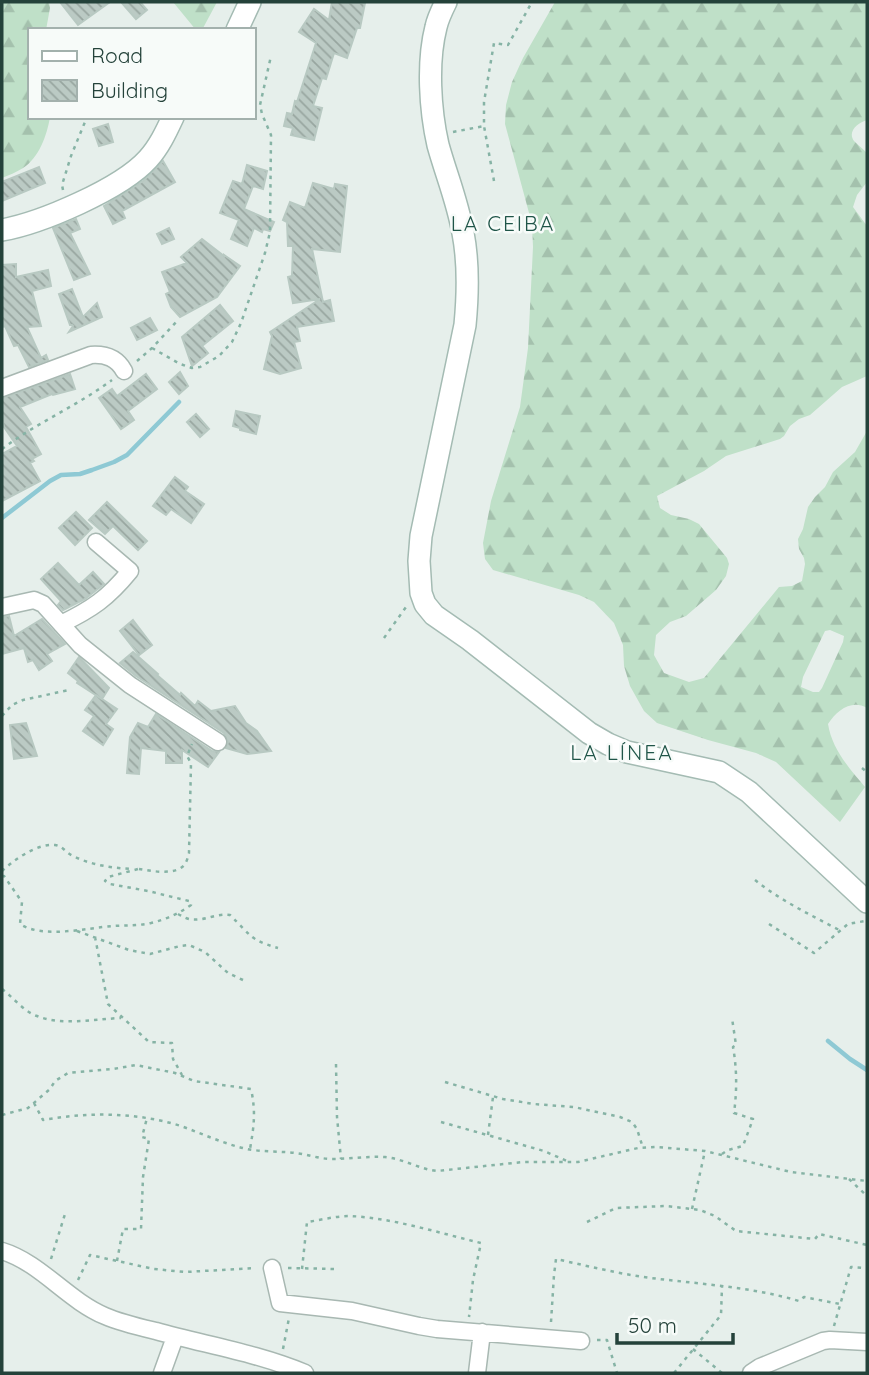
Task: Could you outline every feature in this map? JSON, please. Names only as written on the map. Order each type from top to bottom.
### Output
[{"type":"main road","points":[[238,28],[250,2]]},
{"type":"main road","points":[[446,2],[436,28],[431,95],[436,135],[462,229],[467,261],[468,296],[465,325],[421,536],[419,561],[421,593],[425,604],[434,615],[598,738],[627,752],[719,772],[730,779],[749,792],[867,902]]},
{"type":"main road","points":[[2,230],[64,209],[111,187],[148,159],[159,145],[172,119]]},
{"type":"street","points":[[2,388],[91,355],[115,359],[124,371]]},
{"type":"street","points":[[61,624],[103,601],[130,571],[96,542]]},
{"type":"street","points":[[2,607],[40,601],[80,645],[130,685],[218,742]]},
{"type":"street","points":[[2,1251],[21,1258],[84,1306],[106,1316],[175,1337],[246,1353],[305,1373]]},
{"type":"street","points":[[272,1268],[280,1303],[352,1311],[419,1326],[581,1341]]},
{"type":"street","points":[[475,1332],[477,1373]]},
{"type":"street","points":[[162,1373],[175,1337]]},
{"type":"street","points":[[751,1373],[813,1344],[830,1340],[867,1342]]},
{"type":"path","points":[[494,181],[484,126],[484,102],[494,43],[508,45],[532,2]]},
{"type":"path","points":[[152,348],[180,364],[192,368],[200,367],[219,356],[232,342],[241,323],[270,232],[271,135],[260,105],[271,57]]},
{"type":"path","points":[[64,209],[62,185],[87,119]]},
{"type":"path","points":[[436,135],[484,126]]},
{"type":"path","points":[[2,449],[21,435],[93,394],[152,348],[179,319]]},
{"type":"path","points":[[384,638],[408,604],[421,593]]},
{"type":"path","points":[[2,716],[12,705],[23,700],[69,690]]},
{"type":"path","points":[[138,869],[108,877],[104,881],[191,902],[191,905],[178,914],[138,926],[52,932],[20,924],[22,902],[2,874],[13,861],[25,853],[52,844],[60,846],[71,855],[108,867],[138,869],[149,871],[182,868],[189,853],[191,763],[187,756],[199,730]]},
{"type":"path","points":[[862,768],[867,772]]},
{"type":"path","points":[[755,880],[794,906],[841,931]]},
{"type":"path","points":[[178,914],[189,919],[230,915],[250,936],[263,944],[278,948]]},
{"type":"path","points":[[769,924],[814,953],[848,924],[867,921]]},
{"type":"path","points":[[75,930],[129,950],[150,954],[189,945],[205,952],[228,973],[243,980]]},
{"type":"path","points":[[95,937],[108,1004],[149,1041],[172,1043],[173,1059],[183,1077]]},
{"type":"path","points":[[2,989],[37,1017],[70,1021],[123,1018]]},
{"type":"path","points":[[722,1154],[743,1146],[753,1119],[734,1113],[737,1093],[733,1047],[737,1045],[732,1018]]},
{"type":"path","points":[[336,1064],[341,1159]]},
{"type":"path","points":[[2,1115],[22,1111],[50,1090],[55,1081],[68,1073],[136,1065],[154,1067],[194,1081],[251,1089],[255,1122],[250,1149]]},
{"type":"path","points":[[445,1082],[493,1096],[534,1104],[574,1107],[620,1117],[632,1122],[643,1148]]},
{"type":"path","points":[[488,1135],[493,1096]]},
{"type":"path","points":[[34,1103],[43,1120],[72,1115],[147,1118],[250,1149],[327,1159],[393,1158],[437,1171],[523,1162],[570,1162],[656,1147],[705,1150],[791,1172],[867,1181]]},
{"type":"path","points":[[117,1261],[123,1229],[141,1229],[143,1177],[149,1139],[142,1137],[147,1118]]},
{"type":"path","points":[[441,1122],[544,1151],[570,1162]]},
{"type":"path","points":[[692,1209],[705,1150]]},
{"type":"path","points":[[848,1178],[867,1196]]},
{"type":"path","points":[[587,1222],[616,1209],[666,1206],[700,1210],[715,1216],[736,1231],[815,1239],[819,1234],[867,1245]]},
{"type":"path","points":[[45,1276],[65,1214]]},
{"type":"path","points":[[302,1269],[307,1222],[338,1217],[351,1216],[391,1222],[481,1243],[473,1280],[475,1332]]},
{"type":"path","points":[[71,1296],[90,1255],[154,1269],[185,1272],[272,1268],[336,1269]]},
{"type":"path","points":[[550,1338],[556,1259],[648,1278],[777,1294],[799,1301],[804,1297],[840,1304]]},
{"type":"path","points":[[830,1340],[851,1267],[867,1268]]},
{"type":"path","points":[[674,1373],[721,1315],[722,1287]]},
{"type":"path","points":[[280,1363],[292,1305]]},
{"type":"path","points":[[581,1341],[607,1340],[617,1373]]},
{"type":"path","points":[[693,1349],[722,1373]]},
{"type":"green space","points":[[2,2],[49,2],[46,28],[28,28],[28,119],[49,119],[34,158],[23,168],[2,178]]},
{"type":"green space","points":[[173,2],[217,2],[203,28],[194,28]]},
{"type":"green space","points":[[555,2],[867,2],[867,120],[857,125],[852,137],[867,153],[867,182],[857,195],[853,207],[867,226],[867,376],[842,387],[810,415],[790,426],[780,439],[726,456],[657,496],[660,508],[671,515],[699,524],[729,564],[726,576],[716,590],[686,616],[670,622],[656,635],[654,655],[664,673],[689,682],[704,678],[779,587],[792,586],[802,581],[805,564],[798,539],[808,507],[825,487],[833,472],[855,452],[867,431],[867,708],[856,705],[845,707],[828,724],[837,750],[865,787],[840,822],[776,762],[756,753],[657,723],[644,711],[630,686],[624,666],[623,645],[614,623],[594,602],[579,595],[493,570],[485,559],[483,543],[491,501],[520,407],[528,348],[532,224],[505,124],[506,105],[512,82]],"holes":[[[830,630],[844,636],[819,692],[801,687],[803,677],[825,631]]]},
{"type":"building","points":[[60,2],[110,2],[78,25]]},
{"type":"building","points":[[121,2],[140,2],[147,10],[136,19]]},
{"type":"building","points":[[332,2],[365,3],[360,28],[357,28],[347,58],[334,53],[326,79],[322,78],[313,106],[322,108],[314,140],[291,135],[293,128],[284,126],[287,113],[292,114],[295,101],[297,102],[316,43],[299,32],[314,9],[329,20]]},
{"type":"building","points":[[108,124],[113,142],[99,146],[93,129]]},
{"type":"building","points":[[163,161],[175,182],[122,211],[125,218],[113,224],[104,206],[143,181]]},
{"type":"building","points":[[247,165],[267,171],[263,189],[253,186],[244,209],[274,222],[270,231],[263,229],[262,232],[254,228],[247,246],[231,239],[239,220],[220,213],[233,181],[242,184]]},
{"type":"building","points":[[39,167],[45,183],[2,201],[2,182]]},
{"type":"building","points":[[313,183],[334,189],[335,184],[347,186],[340,252],[312,249],[323,302],[330,300],[334,321],[297,327],[300,341],[294,342],[301,368],[280,374],[264,369],[272,336],[270,332],[320,299],[293,303],[288,277],[292,276],[293,246],[288,246],[287,222],[283,220],[290,202],[305,208]]},
{"type":"building","points":[[76,219],[80,229],[70,233],[90,274],[74,280],[53,228]]},
{"type":"building","points":[[169,228],[174,239],[162,244],[157,234]]},
{"type":"building","points":[[202,239],[240,266],[217,297],[180,317],[171,307],[166,294],[170,292],[162,272],[187,263],[181,257]]},
{"type":"building","points":[[16,264],[16,277],[48,270],[51,286],[32,291],[41,326],[27,327],[41,358],[46,355],[48,360],[29,367],[18,345],[14,346],[5,326],[2,327],[2,265]]},
{"type":"building","points":[[72,289],[83,317],[97,303],[102,317],[69,332],[73,326],[70,325],[59,294]]},
{"type":"building","points":[[220,305],[233,321],[202,346],[208,353],[192,366],[182,337]]},
{"type":"building","points":[[150,318],[157,330],[137,340],[131,328]]},
{"type":"building","points":[[180,372],[188,386],[179,394],[169,382]]},
{"type":"building","points":[[70,374],[75,389],[52,394],[20,407],[31,424],[26,427],[41,454],[30,463],[40,481],[2,501],[2,454],[17,446],[4,427],[2,398]]},
{"type":"building","points":[[146,374],[157,389],[128,411],[134,420],[121,429],[99,398],[112,389],[117,396]]},
{"type":"building","points":[[236,411],[260,416],[256,434],[233,426]]},
{"type":"building","points":[[196,414],[209,429],[200,437],[187,422]]},
{"type":"building","points":[[175,477],[188,487],[185,491],[204,504],[191,523],[171,509],[166,515],[153,506]]},
{"type":"building","points":[[107,502],[147,541],[138,550],[113,526],[105,534],[89,520]]},
{"type":"building","points":[[76,512],[92,528],[75,545],[59,528]]},
{"type":"building","points":[[58,563],[79,585],[93,572],[104,584],[85,599],[63,610],[58,605],[61,601],[41,579]]},
{"type":"building","points":[[9,616],[14,636],[42,619],[65,644],[47,654],[52,661],[39,670],[33,660],[28,662],[24,648],[2,654],[2,617]]},
{"type":"building","points":[[133,620],[152,645],[139,655],[120,631]]},
{"type":"building","points":[[133,652],[195,706],[198,701],[211,711],[235,706],[271,751],[247,754],[226,748],[228,742],[224,733],[120,663]]},
{"type":"building","points":[[79,657],[109,688],[102,699],[77,683],[68,673]]},
{"type":"building","points":[[96,695],[117,709],[106,724],[113,729],[103,745],[83,731],[94,716],[85,710]]},
{"type":"building","points":[[156,714],[212,751],[219,752],[208,767],[182,750],[182,763],[166,763],[166,751],[141,748],[139,774],[127,773],[130,737],[138,723],[148,727]]},
{"type":"building","points":[[26,723],[37,756],[14,759],[10,725]]},
{"type":"waterway","points":[[2,518],[61,475],[80,474],[127,455],[179,402]]},
{"type":"waterway","points":[[828,1041],[867,1070]]},
{"type":"district","name":"LA CEIBA","points":[[503,224]]},
{"type":"district","name":"LA LÍNEA","points":[[622,753]]}]
